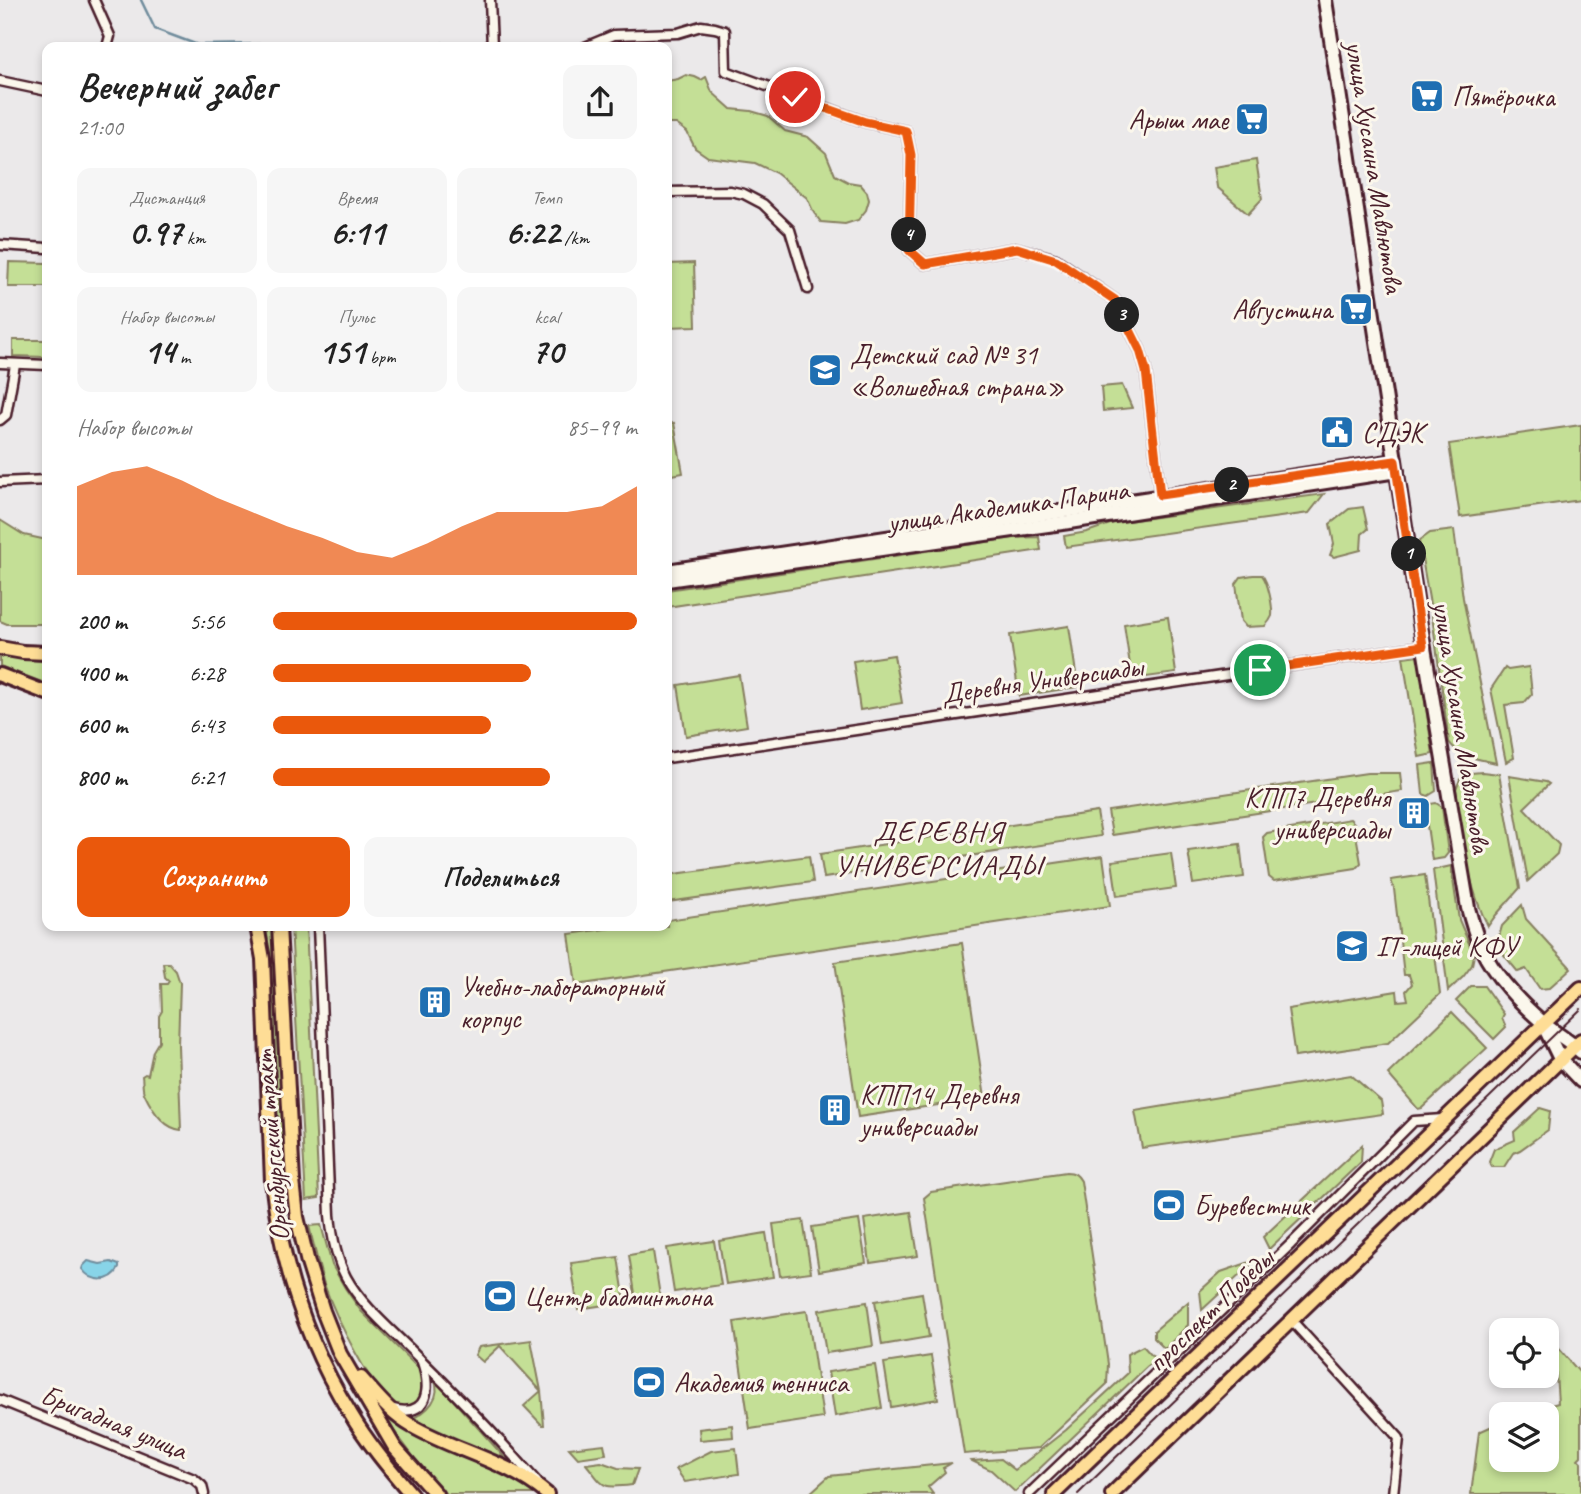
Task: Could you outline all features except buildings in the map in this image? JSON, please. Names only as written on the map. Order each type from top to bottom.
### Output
[{"type":"main road","points":[[0,648],[42,653]]},
{"type":"main road","points":[[0,676],[42,691]]},
{"type":"main road","name":"Оренбургский тракт","points":[[258,931],[263,959],[272,1181],[284,1255],[309,1333],[325,1368],[349,1413],[411,1494]]},
{"type":"main road","name":"Оренбургский тракт","points":[[279,931],[297,1217],[312,1275],[341,1354],[396,1448],[436,1494]]},
{"type":"main road","name":"проспект Победы","points":[[1054,1494],[1581,988]]},
{"type":"main road","points":[[1112,1494],[1560,1059],[1579,1046]]},
{"type":"main road","points":[[276,1217],[297,1217]]},
{"type":"main road","points":[[341,1354],[386,1407],[409,1424],[503,1466],[547,1494]]},
{"type":"street","points":[[94,0],[110,36],[108,42]]},
{"type":"street","points":[[490,0],[492,42]]},
{"type":"street","name":"улица Хусаина Мавлютова","points":[[1325,0],[1423,646],[1468,908],[1479,942],[1491,964],[1507,986],[1543,1023]]},
{"type":"street","points":[[597,42],[614,35],[678,33],[701,26],[725,31],[726,71],[865,122],[906,131],[911,155],[909,250],[925,264],[1017,248],[1056,260],[1115,300],[1140,350],[1146,371],[1161,502]]},
{"type":"street","points":[[0,81],[42,90]]},
{"type":"street","points":[[672,192],[730,191],[744,194],[762,204],[790,230],[808,289]]},
{"type":"street","points":[[0,245],[42,248]]},
{"type":"street","points":[[0,363],[42,365]]},
{"type":"street","points":[[0,420],[6,415],[15,365]]},
{"type":"street","name":"улица Академика Парина","points":[[672,579],[1396,466]]},
{"type":"street","points":[[0,482],[42,480]]},
{"type":"street","name":"улица Академика Парина","points":[[672,570],[981,529]]},
{"type":"street","name":"Деревня Универсиады","points":[[672,757],[1423,646]]},
{"type":"street","points":[[318,931],[331,1228],[346,1277],[370,1309],[421,1359],[547,1494]]},
{"type":"street","points":[[1543,1023],[1579,1046]]},
{"type":"street","points":[[1543,1023],[1560,1059],[1581,1081]]},
{"type":"street","points":[[1029,1494],[1291,1244],[1414,1121],[1443,1119]]},
{"type":"street","points":[[1292,1321],[1399,1438],[1394,1494]]},
{"type":"street","points":[[386,1407],[403,1411],[413,1410],[422,1404],[428,1386],[421,1359]]},
{"type":"street","name":"Бригадная улица","points":[[0,1400],[194,1479],[202,1486],[204,1494]]},
{"type":"green space","points":[[686,75],[701,80],[706,77],[712,92],[731,109],[768,116],[785,131],[808,137],[826,153],[835,175],[848,182],[860,184],[867,192],[869,200],[866,210],[858,220],[845,224],[821,222],[807,198],[776,173],[755,163],[708,157],[695,148],[687,132],[672,124],[672,80]]},
{"type":"green space","points":[[1256,160],[1262,199],[1248,214],[1217,187],[1214,167]]},
{"type":"green space","points":[[9,262],[42,263],[42,287],[8,287]]},
{"type":"green space","points":[[694,263],[696,326],[672,327],[672,264]]},
{"type":"green space","points":[[13,340],[42,340],[42,357],[13,356]]},
{"type":"green space","points":[[1122,385],[1132,408],[1103,411],[1101,387]]},
{"type":"green space","points":[[672,423],[683,473],[672,475]]},
{"type":"green space","points":[[1581,425],[1581,500],[1460,517],[1449,444]]},
{"type":"green space","points":[[1324,494],[1309,513],[1066,547],[1064,536],[1113,523]]},
{"type":"green space","points":[[1363,507],[1368,529],[1362,534],[1361,550],[1334,557],[1330,555],[1334,544],[1330,524],[1349,509]]},
{"type":"green space","points":[[0,520],[24,535],[42,539],[42,624],[7,624],[0,621]]},
{"type":"green space","points":[[1454,530],[1463,598],[1496,763],[1464,754],[1449,742],[1419,541],[1430,533]]},
{"type":"green space","points":[[1039,537],[1041,550],[672,606],[672,589],[1013,538]]},
{"type":"green space","points":[[1262,575],[1264,578],[1270,594],[1272,616],[1265,626],[1246,627],[1241,621],[1236,584],[1241,577]]},
{"type":"green space","points":[[1168,617],[1176,673],[1132,679],[1124,624]]},
{"type":"green space","points":[[1069,626],[1078,687],[1019,696],[1010,635]]},
{"type":"green space","points":[[0,655],[42,661],[42,682],[0,666]]},
{"type":"green space","points":[[894,655],[902,703],[860,710],[853,661]]},
{"type":"green space","points":[[1418,655],[1433,754],[1419,757],[1403,657]]},
{"type":"green space","points":[[1529,667],[1532,694],[1524,703],[1505,705],[1514,758],[1506,762],[1491,689],[1505,668],[1508,670]]},
{"type":"green space","points":[[739,675],[747,726],[686,736],[678,685]]},
{"type":"green space","points":[[1434,763],[1436,791],[1428,796],[1423,794],[1420,765]]},
{"type":"green space","points":[[1367,773],[1400,773],[1402,791],[1112,835],[1108,811]]},
{"type":"green space","points":[[1471,773],[1499,774],[1520,888],[1488,926],[1470,876],[1456,789],[1460,779]]},
{"type":"green space","points":[[1509,776],[1549,784],[1524,808],[1559,845],[1557,854],[1528,881]]},
{"type":"green space","points":[[1436,803],[1442,807],[1448,853],[1444,858],[1432,860],[1424,805]]},
{"type":"green space","points":[[1097,812],[1101,836],[824,878],[820,854]]},
{"type":"green space","points":[[1350,819],[1354,823],[1361,863],[1356,868],[1274,881],[1269,877],[1263,837],[1267,833]]},
{"type":"green space","points":[[1240,844],[1244,877],[1193,884],[1188,851]]},
{"type":"green space","points":[[1171,853],[1176,888],[1117,896],[1112,861]]},
{"type":"green space","points":[[809,856],[813,882],[672,901],[672,874]]},
{"type":"green space","points":[[1103,856],[1110,906],[576,985],[569,934],[590,931],[672,931],[672,919]]},
{"type":"green space","points":[[1451,866],[1459,920],[1474,955],[1472,965],[1448,991],[1433,870]]},
{"type":"green space","points":[[1425,875],[1440,994],[1388,1043],[1295,1057],[1288,1009],[1397,991],[1398,1001],[1408,1000],[1406,991],[1412,984],[1409,975],[1404,975],[1391,880]]},
{"type":"green space","points":[[1522,905],[1526,919],[1571,968],[1549,988],[1540,989],[1526,969],[1518,972],[1504,955],[1498,940],[1502,926]]},
{"type":"green space","points":[[267,931],[272,931],[287,1200],[282,1200]]},
{"type":"green space","points":[[291,931],[306,931],[319,1198],[306,1200]]},
{"type":"green space","points":[[962,943],[985,1098],[858,1117],[835,962]]},
{"type":"green space","points":[[163,963],[169,963],[176,971],[180,983],[178,1045],[181,1130],[158,1116],[143,1087],[142,1076],[148,1075],[153,1051],[159,1041],[161,984],[167,984],[169,981],[165,977]]},
{"type":"green space","points":[[1471,986],[1484,986],[1504,1014],[1502,1018],[1506,1027],[1494,1039],[1456,1001]]},
{"type":"green space","points":[[1452,1012],[1487,1048],[1418,1109],[1388,1074]]},
{"type":"green space","points":[[1351,1075],[1381,1101],[1383,1114],[1142,1148],[1135,1111]]},
{"type":"green space","points":[[1540,1108],[1550,1111],[1548,1130],[1513,1153],[1504,1167],[1492,1167],[1489,1162],[1494,1149],[1515,1140],[1514,1132]]},
{"type":"green space","points":[[1362,1145],[1361,1162],[1269,1249],[1263,1237]]},
{"type":"green space","points":[[1066,1172],[1075,1174],[1081,1181],[1108,1364],[1107,1384],[1039,1448],[964,1454],[924,1198],[931,1192]]},
{"type":"green space","points":[[911,1212],[918,1256],[870,1263],[864,1219]]},
{"type":"green space","points":[[803,1220],[811,1272],[780,1276],[773,1224]]},
{"type":"green space","points":[[859,1220],[866,1263],[819,1271],[812,1227]]},
{"type":"green space","points":[[321,1225],[332,1265],[345,1288],[361,1311],[423,1375],[426,1390],[413,1405],[401,1406],[390,1400],[378,1388],[355,1352],[324,1284],[309,1226]]},
{"type":"green space","points":[[766,1233],[773,1277],[726,1284],[719,1241]]},
{"type":"green space","points":[[714,1241],[721,1285],[674,1292],[667,1248]]},
{"type":"green space","points":[[653,1251],[660,1296],[636,1300],[629,1255]]},
{"type":"green space","points":[[618,1257],[625,1302],[578,1309],[571,1263]]},
{"type":"green space","points":[[1256,1260],[1202,1310],[1200,1291],[1221,1272]]},
{"type":"green space","points":[[922,1293],[929,1337],[882,1345],[875,1301]]},
{"type":"green space","points":[[867,1302],[873,1346],[826,1353],[819,1310]]},
{"type":"green space","points":[[1188,1302],[1188,1325],[1165,1349],[1154,1338],[1154,1331]]},
{"type":"green space","points":[[807,1311],[823,1418],[750,1429],[734,1322]]},
{"type":"green space","points":[[531,1340],[541,1391],[500,1346],[483,1362],[475,1355],[479,1347]]},
{"type":"green space","points":[[1143,1346],[1155,1359],[1015,1492],[991,1470],[972,1461],[1001,1459],[1015,1470],[1066,1430],[1128,1373],[1127,1354]]},
{"type":"green space","points":[[1559,1349],[1581,1374],[1581,1456],[1578,1459],[1581,1462],[1581,1494],[1471,1494],[1479,1432],[1489,1427],[1489,1472],[1559,1472]]},
{"type":"green space","points":[[931,1356],[938,1399],[891,1407],[884,1363]]},
{"type":"green space","points":[[875,1365],[882,1408],[835,1416],[828,1372]]},
{"type":"green space","points":[[434,1379],[514,1468],[411,1419],[423,1412],[435,1398]]},
{"type":"green space","points":[[541,1391],[544,1425],[524,1406]]},
{"type":"green space","points":[[371,1400],[514,1478],[535,1494],[446,1494],[422,1468]]},
{"type":"green space","points":[[732,1425],[733,1437],[700,1440],[699,1429]]},
{"type":"green space","points":[[604,1444],[606,1454],[578,1458],[569,1448]]},
{"type":"green space","points":[[736,1448],[739,1474],[685,1482],[676,1469],[711,1451]]},
{"type":"green space","points":[[601,1462],[618,1468],[638,1469],[632,1485],[604,1485],[586,1464]]},
{"type":"green space","points":[[952,1463],[943,1468],[945,1472],[928,1487],[933,1494],[809,1494],[829,1476]]},
{"type":"water","points":[[88,1261],[100,1264],[111,1262],[119,1265],[119,1268],[106,1279],[96,1279],[82,1269]]},
{"type":"waterway","points":[[141,0],[155,29],[190,42]]},
{"type":"tram line","points":[[1078,1494],[1581,1009]]},
{"type":"place","name":"Пятёрочка","points":[[1427,96]]},
{"type":"place","name":"Арыш мае","points":[[1252,119]]},
{"type":"place","name":"Августина","points":[[1356,309]]},
{"type":"place","name":"Детский сад № 31 «Волшебная страна»","points":[[825,370]]},
{"type":"place","name":"СДЭК","points":[[1337,432]]},
{"type":"place","name":"КПП7 Деревня универсиады","points":[[1414,813]]},
{"type":"place","name":"IT-лицей КФУ","points":[[1352,946]]},
{"type":"place","name":"Учебно-лабораторный корпус","points":[[435,1002]]},
{"type":"place","name":"КПП14 Деревня универсиады","points":[[835,1110]]},
{"type":"place","name":"Буревестник","points":[[1169,1205]]},
{"type":"place","name":"Центр бадминтона","points":[[500,1296]]},
{"type":"place","name":"Академия тенниса","points":[[649,1382]]},
{"type":"district","name":"ДЕРЕВНЯ УНИВЕРСИАДЫ","points":[[939,848]]},
{"type":"route","points":[[795,97],[865,122],[906,131],[911,155],[909,250],[925,264],[1017,248],[1056,260],[1115,300],[1140,350],[1146,371],[1160,495],[1395,461],[1423,646],[1260,670]]}]
